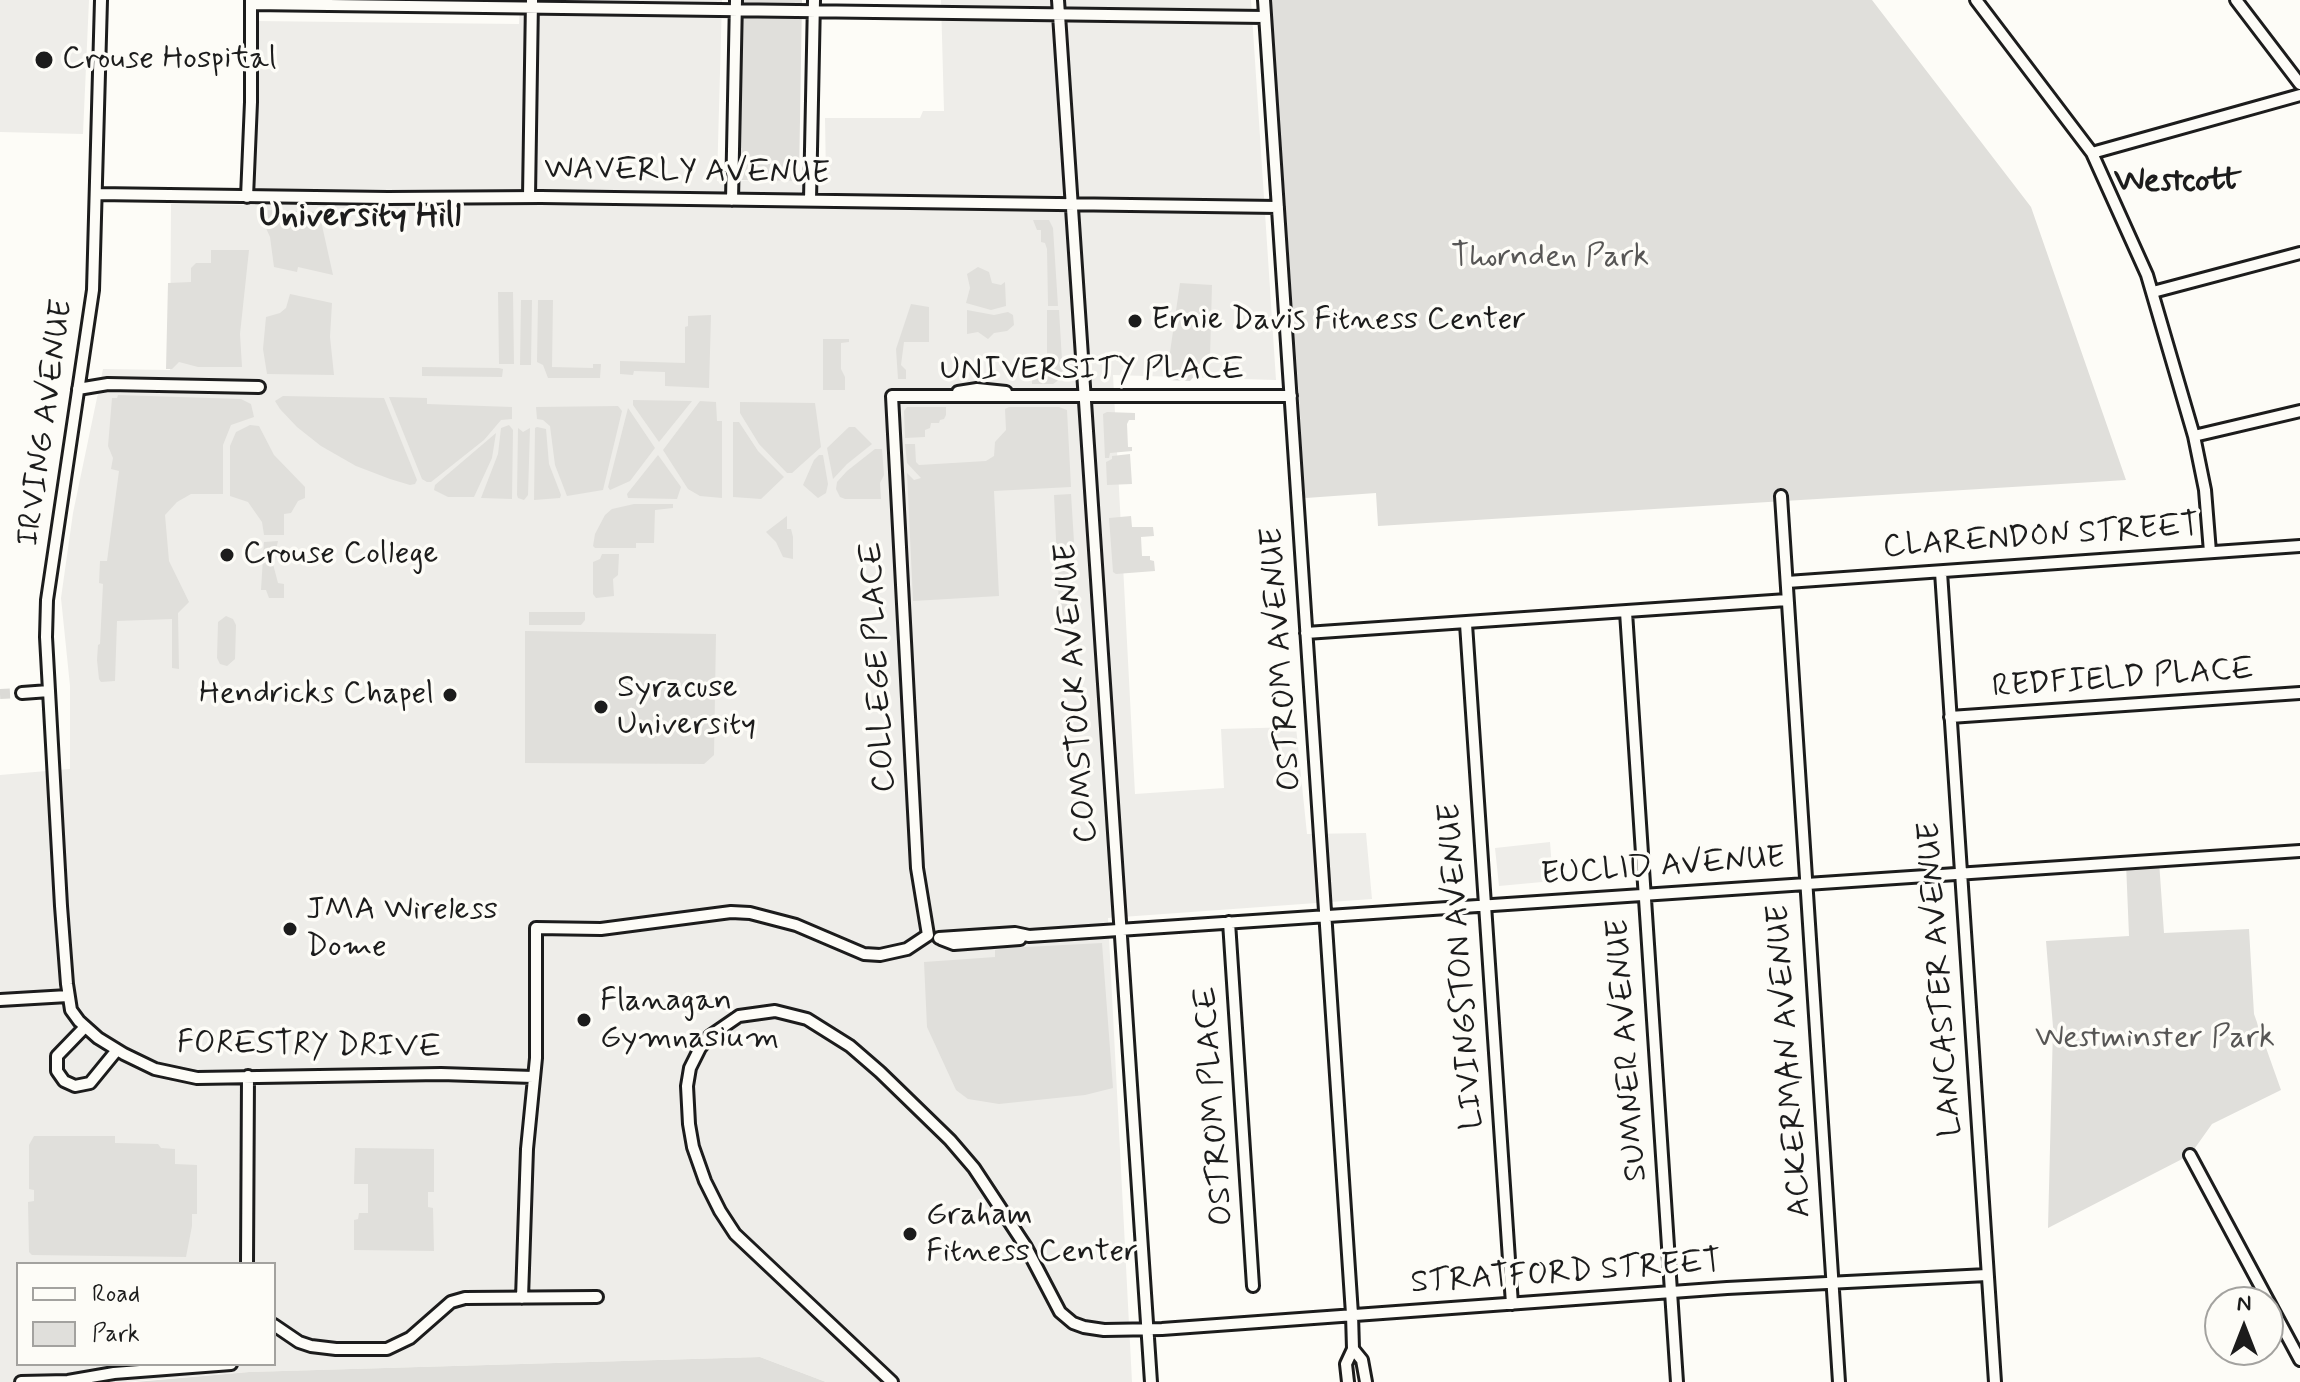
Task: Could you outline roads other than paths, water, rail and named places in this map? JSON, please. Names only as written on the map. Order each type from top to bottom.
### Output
[{"type":"street","name":"IRVING AVENUE","points":[[68,996],[49,691],[47,600],[93,290],[101,0]]},
{"type":"street","points":[[810,200],[814,0]]},
{"type":"street","name":"COMSTOCK AVENUE","points":[[1058,0],[1151,1382]]},
{"type":"street","name":"OSTROM AVENUE","points":[[1264,0],[1327,916],[1353,1349]]},
{"type":"street","points":[[1976,0],[2092,153],[2153,292],[2194,436],[2205,490],[2210,552]]},
{"type":"street","points":[[2236,0],[2300,84]]},
{"type":"street","points":[[247,197],[251,2],[736,5],[814,12],[1265,17]]},
{"type":"street","points":[[529,197],[532,5]]},
{"type":"street","points":[[732,200],[736,5]]},
{"type":"street","points":[[2092,153],[2300,95]]},
{"type":"street","name":"WAVERLY AVENUE","points":[[96,194],[1278,207]]},
{"type":"street","points":[[2153,292],[2300,253]]},
{"type":"street","points":[[78,389],[108,384],[259,387]]},
{"type":"street","name":"UNIVERSITY PLACE","points":[[892,396],[1291,396]]},
{"type":"street","name":"COLLEGE PLACE","points":[[892,396],[917,868],[933,936]]},
{"type":"street","points":[[2194,436],[2300,411]]},
{"type":"street","name":"ACKERMAN AVENUE","points":[[1781,496],[1839,1382]]},
{"type":"street","name":"CLARENDON STREET","points":[[1787,582],[2300,546]]},
{"type":"street","name":"LANCASTER AVENUE","points":[[1941,572],[1995,1382]]},
{"type":"street","points":[[1306,633],[1787,600]]},
{"type":"street","name":"SUMNER AVENUE","points":[[1626,612],[1677,1382]]},
{"type":"street","name":"LIVINGSTON AVENUE","points":[[1466,624],[1512,1304]]},
{"type":"street","points":[[22,693],[49,691]]},
{"type":"street","name":"REDFIELD PLACE","points":[[1950,717],[2300,693]]},
{"type":"street","name":"EUCLID AVENUE","points":[[933,936],[1015,933],[1029,936],[2300,851]]},
{"type":"street","points":[[522,1298],[527,1149],[536,1058],[536,928],[601,929],[715,914],[750,913],[796,925],[864,954],[880,955],[907,949],[933,936]]},
{"type":"street","name":"OSTROM PLACE","points":[[1229,922],[1253,1286]]},
{"type":"street","points":[[0,1000],[68,996]]},
{"type":"street","name":"FORESTRY DRIVE","points":[[68,996],[71,1010],[85,1027],[117,1050],[155,1069],[174,1074],[197,1078],[441,1074],[533,1077]]},
{"type":"street","name":"STRATFORD STREET","points":[[892,1382],[735,1234],[705,1181],[689,1124],[687,1086],[690,1068],[710,1036],[739,1016],[764,1011],[790,1013],[816,1023],[850,1046],[950,1140],[974,1168],[1026,1247],[1060,1312],[1073,1323],[1084,1327],[1148,1329],[1671,1292],[1987,1275]]},
{"type":"street","points":[[85,1027],[57,1056],[57,1071],[64,1081],[75,1086],[90,1083],[117,1050]]},
{"type":"street","points":[[247,1262],[248,1076]]},
{"type":"street","points":[[2190,1155],[2300,1360]]},
{"type":"street","points":[[276,1326],[311,1346],[387,1349],[410,1338],[451,1302],[465,1298],[597,1297]]},
{"type":"street","points":[[1348,1382],[1346,1364],[1353,1349],[1362,1360],[1366,1382]]},
{"type":"street","points":[[21,1382],[68,1381],[114,1373],[205,1366]]},
{"type":"tunnel","points":[[0,694],[22,693]]},
{"type":"place","name":"Crouse Hospital","points":[[44,60]]},
{"type":"place","name":"Ernie Davis Fitness Center","points":[[1135,321]]},
{"type":"place","name":"Crouse College","points":[[227,555]]},
{"type":"place","name":"Hendricks Chapel","points":[[450,695]]},
{"type":"place","name":"Syracuse University","points":[[601,707]]},
{"type":"place","name":"JMA Wireless Dome","points":[[290,929]]},
{"type":"place","name":"Flanagan Gymnasium","points":[[584,1020]]},
{"type":"place","name":"Graham Fitness Center","points":[[910,1234]]},
{"type":"district","name":"Westcott","points":[[2178,183]]},
{"type":"district","name":"University Hill","points":[[360,218]]},
{"type":"park label","name":"Thornden Park","points":[[1550,258]]},
{"type":"park label","name":"Westminster Park","points":[[2155,1039]]}]
